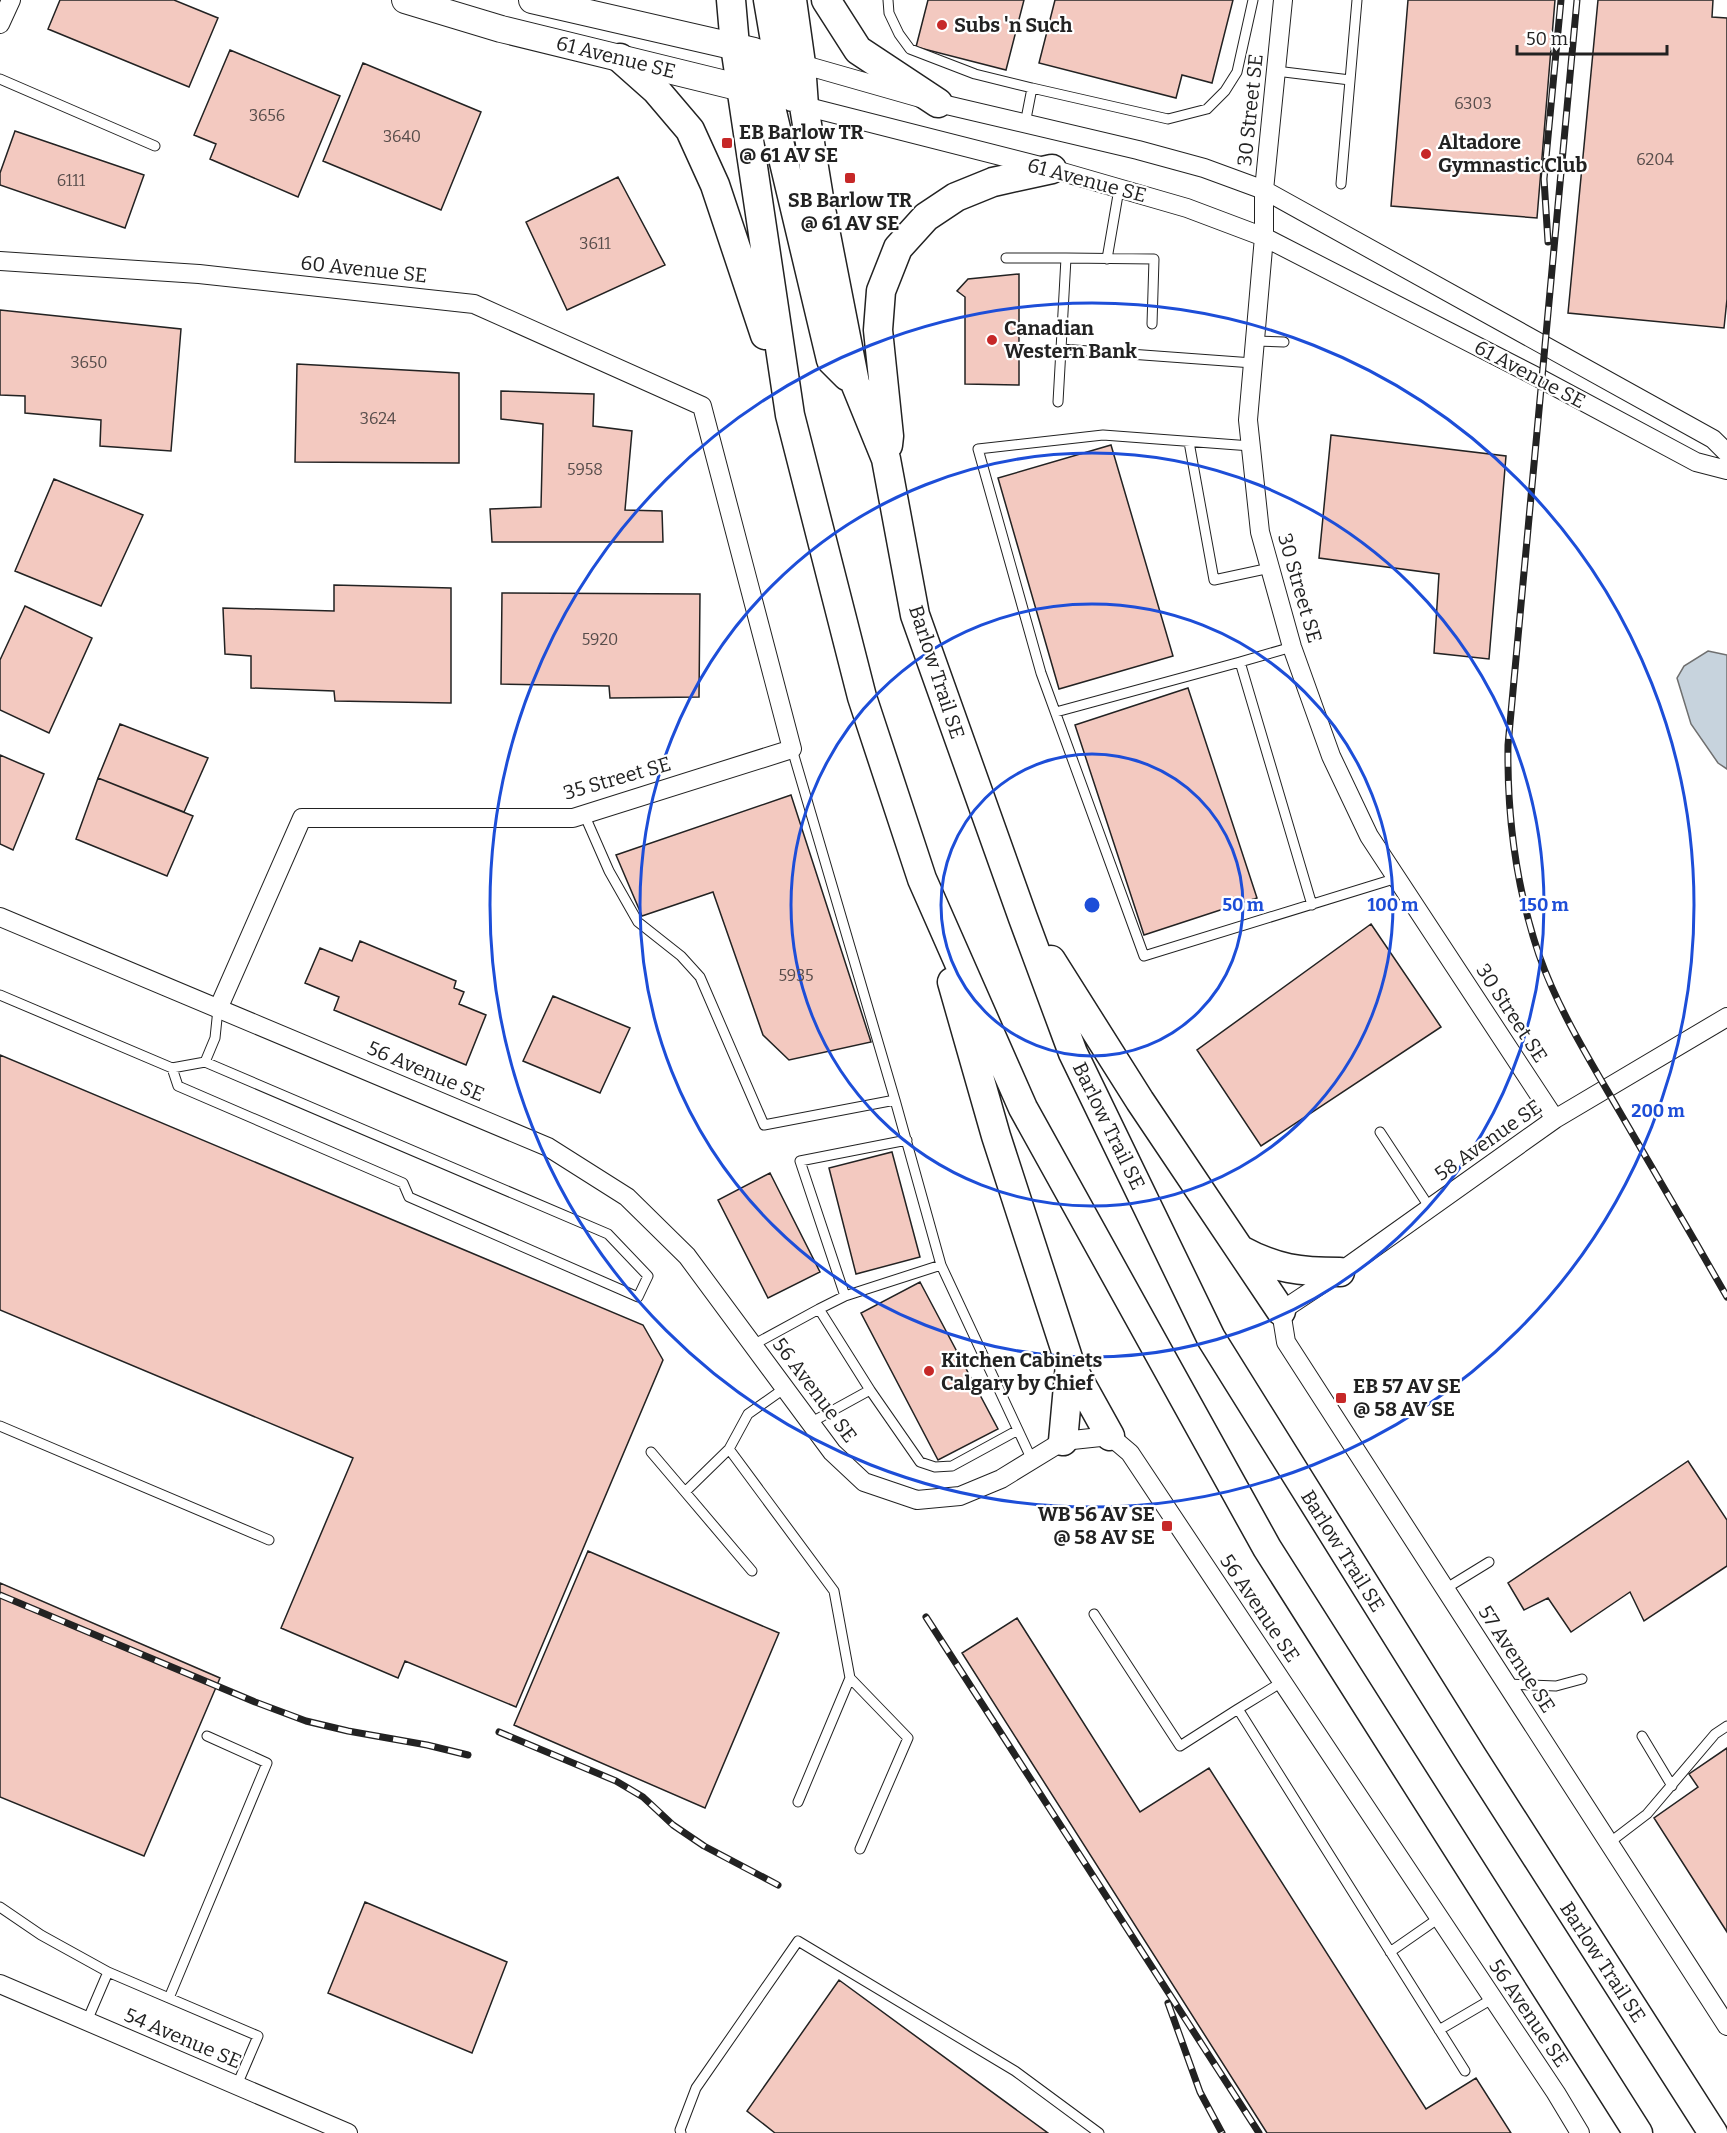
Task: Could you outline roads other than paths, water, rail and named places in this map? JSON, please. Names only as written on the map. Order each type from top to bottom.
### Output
[{"type":"main road","points":[[731,0],[735,46],[755,92],[831,360],[855,383]]},
{"type":"main road","points":[[768,0],[790,61]]},
{"type":"main road","name":"Barlow Trail SE","points":[[792,0],[790,61],[804,106],[820,204],[855,383],[886,459],[915,615],[1073,1053],[1211,1338],[1472,1756],[1713,2133]]},
{"type":"main road","points":[[826,0],[858,50],[938,103]]},
{"type":"main road","points":[[620,58],[656,90],[690,130],[715,185],[790,415],[862,697],[922,879],[996,1136],[1070,1364],[1110,1436]]},
{"type":"main road","points":[[755,92],[790,415]]},
{"type":"main road","points":[[886,459],[889,436],[878,330],[881,291],[898,248],[926,217],[956,197],[993,182],[1052,170]]},
{"type":"main road","points":[[922,879],[1023,1108],[1267,1548],[1638,2133]]},
{"type":"main road","points":[[1023,918],[1140,1101],[1281,1311]]},
{"type":"main road","points":[[1240,1250],[1260,1261],[1277,1266],[1306,1272],[1340,1272]]},
{"type":"main road","points":[[1063,1442],[1070,1364]]},
{"type":"street","points":[[0,24],[11,0]]},
{"type":"street","name":"61 Avenue SE","points":[[405,0],[501,29],[755,92],[1187,208],[1264,237],[1696,462],[1727,470]]},
{"type":"street","name":"61 Avenue SE","points":[[532,0],[735,46],[938,103],[1138,150],[1204,168],[1264,190],[1713,439],[1727,453]]},
{"type":"street","name":"30 Street SE","points":[[1283,0],[1264,190],[1264,237],[1248,420],[1260,532],[1292,647],[1331,756],[1369,836],[1555,1119]]},
{"type":"street","name":"60 Avenue SE","points":[[0,261],[199,274],[474,304],[702,406],[792,749]]},
{"type":"street","name":"35 Street SE","points":[[218,1009],[302,818],[573,818],[792,749]]},
{"type":"street","name":"56 Avenue SE","points":[[0,917],[548,1147],[627,1197],[687,1256],[832,1452],[864,1482],[917,1500],[960,1496],[1001,1479],[1063,1442],[1110,1436],[1130,1453],[1556,2093],[1580,2133]]},
{"type":"street","name":"58 Avenue SE","points":[[1281,1311],[1340,1272],[1555,1119],[1727,1017]]},
{"type":"street","name":"57 Avenue SE","points":[[1281,1311],[1286,1342],[1727,2026]]},
{"type":"street","name":"54 Avenue SE","points":[[0,1983],[348,2133]]},
{"type":"lane","points":[[888,0],[889,13],[899,34],[910,49],[975,74],[1168,119],[1207,109],[1225,92],[1237,72],[1253,0]]},
{"type":"lane","points":[[1341,184],[1357,0]]},
{"type":"lane","points":[[1276,71],[1350,80]]},
{"type":"lane","points":[[0,79],[154,146]]},
{"type":"lane","points":[[1025,124],[1032,88]]},
{"type":"lane","points":[[1107,258],[1119,189]]},
{"type":"lane","points":[[1006,258],[1154,260],[1152,324]]},
{"type":"lane","points":[[1058,402],[1066,258]]},
{"type":"lane","points":[[1255,341],[1284,342]]},
{"type":"lane","points":[[1061,350],[1253,363]]},
{"type":"lane","points":[[1251,446],[1102,435],[978,449],[1041,673],[1144,956],[1397,878]]},
{"type":"lane","points":[[1189,442],[1214,579],[1270,568]]},
{"type":"lane","points":[[1056,712],[1292,647]]},
{"type":"lane","points":[[1240,662],[1312,905]]},
{"type":"lane","points":[[792,749],[896,1100],[941,1265],[1032,1460]]},
{"type":"lane","points":[[584,814],[609,871],[638,922],[681,956],[700,976],[764,1125],[896,1100]]},
{"type":"lane","points":[[0,994],[172,1068],[205,1062],[608,1234],[648,1276],[638,1297],[409,1197],[403,1183],[178,1086],[172,1068]]},
{"type":"lane","points":[[205,1062],[215,1038],[218,1009]]},
{"type":"lane","points":[[1380,1132],[1430,1208]]},
{"type":"lane","points":[[845,1296],[800,1161],[906,1140]]},
{"type":"lane","points":[[753,1345],[845,1296],[941,1265]]},
{"type":"lane","points":[[819,1309],[870,1390],[920,1462],[935,1467],[952,1466],[1018,1430]]},
{"type":"lane","points":[[685,1492],[729,1449],[748,1414],[785,1388]]},
{"type":"lane","points":[[810,1423],[870,1390]]},
{"type":"lane","points":[[0,1425],[269,1540]]},
{"type":"lane","points":[[729,1449],[834,1591],[850,1678],[798,1802]]},
{"type":"lane","points":[[651,1452],[752,1571]]},
{"type":"lane","points":[[1445,1589],[1490,1562]]},
{"type":"lane","points":[[1094,1614],[1180,1746],[1282,1682]]},
{"type":"lane","points":[[850,1678],[908,1738],[860,1849]]},
{"type":"lane","points":[[1506,1684],[1556,1686],[1582,1679]]},
{"type":"lane","points":[[1238,1709],[1465,2072]]},
{"type":"lane","points":[[1609,1843],[1647,1814],[1715,1734],[1727,1726]]},
{"type":"lane","points":[[169,1998],[267,1763],[207,1736]]},
{"type":"lane","points":[[1642,1736],[1672,1786]]},
{"type":"lane","points":[[0,1907],[41,1935],[108,1972],[258,2036],[237,2085]]},
{"type":"lane","points":[[1390,1952],[1439,1918]]},
{"type":"lane","points":[[681,2133],[680,2130],[696,2088],[798,1941],[1014,2071],[1099,2133]]},
{"type":"lane","points":[[87,2021],[108,1972]]},
{"type":"lane","points":[[1439,2030],[1492,1999]]},
{"type":"railway","points":[[1548,242],[1544,179],[1561,0]]},
{"type":"railway","points":[[1577,0],[1508,745],[1509,798],[1514,851],[1531,929],[1555,995],[1585,1053],[1727,1297]]},
{"type":"railway","points":[[0,1595],[255,1702],[306,1721],[468,1755]]},
{"type":"railway","points":[[926,1617],[1259,2133]]},
{"type":"railway","points":[[499,1732],[616,1781],[643,1797],[673,1825],[704,1846],[778,1885]]},
{"type":"railway","points":[[1168,2003],[1200,2092],[1222,2133]]},
{"type":"place","name":"Subs 'n Such","points":[[942,25]]},
{"type":"place","name":"EB Barlow TR @ 61 AV SE","points":[[727,143]]},
{"type":"place","name":"Altadore Gymnastic Club","points":[[1426,154]]},
{"type":"place","name":"SB Barlow TR @ 61 AV SE","points":[[850,178]]},
{"type":"place","name":"Canadian Western Bank","points":[[992,340]]},
{"type":"place","name":"Kitchen Cabinets Calgary by Chief","points":[[929,1371]]},
{"type":"place","name":"EB 57 AV SE @ 58 AV SE","points":[[1341,1398]]},
{"type":"place","name":"WB 56 AV SE @ 58 AV SE","points":[[1167,1526]]}]
